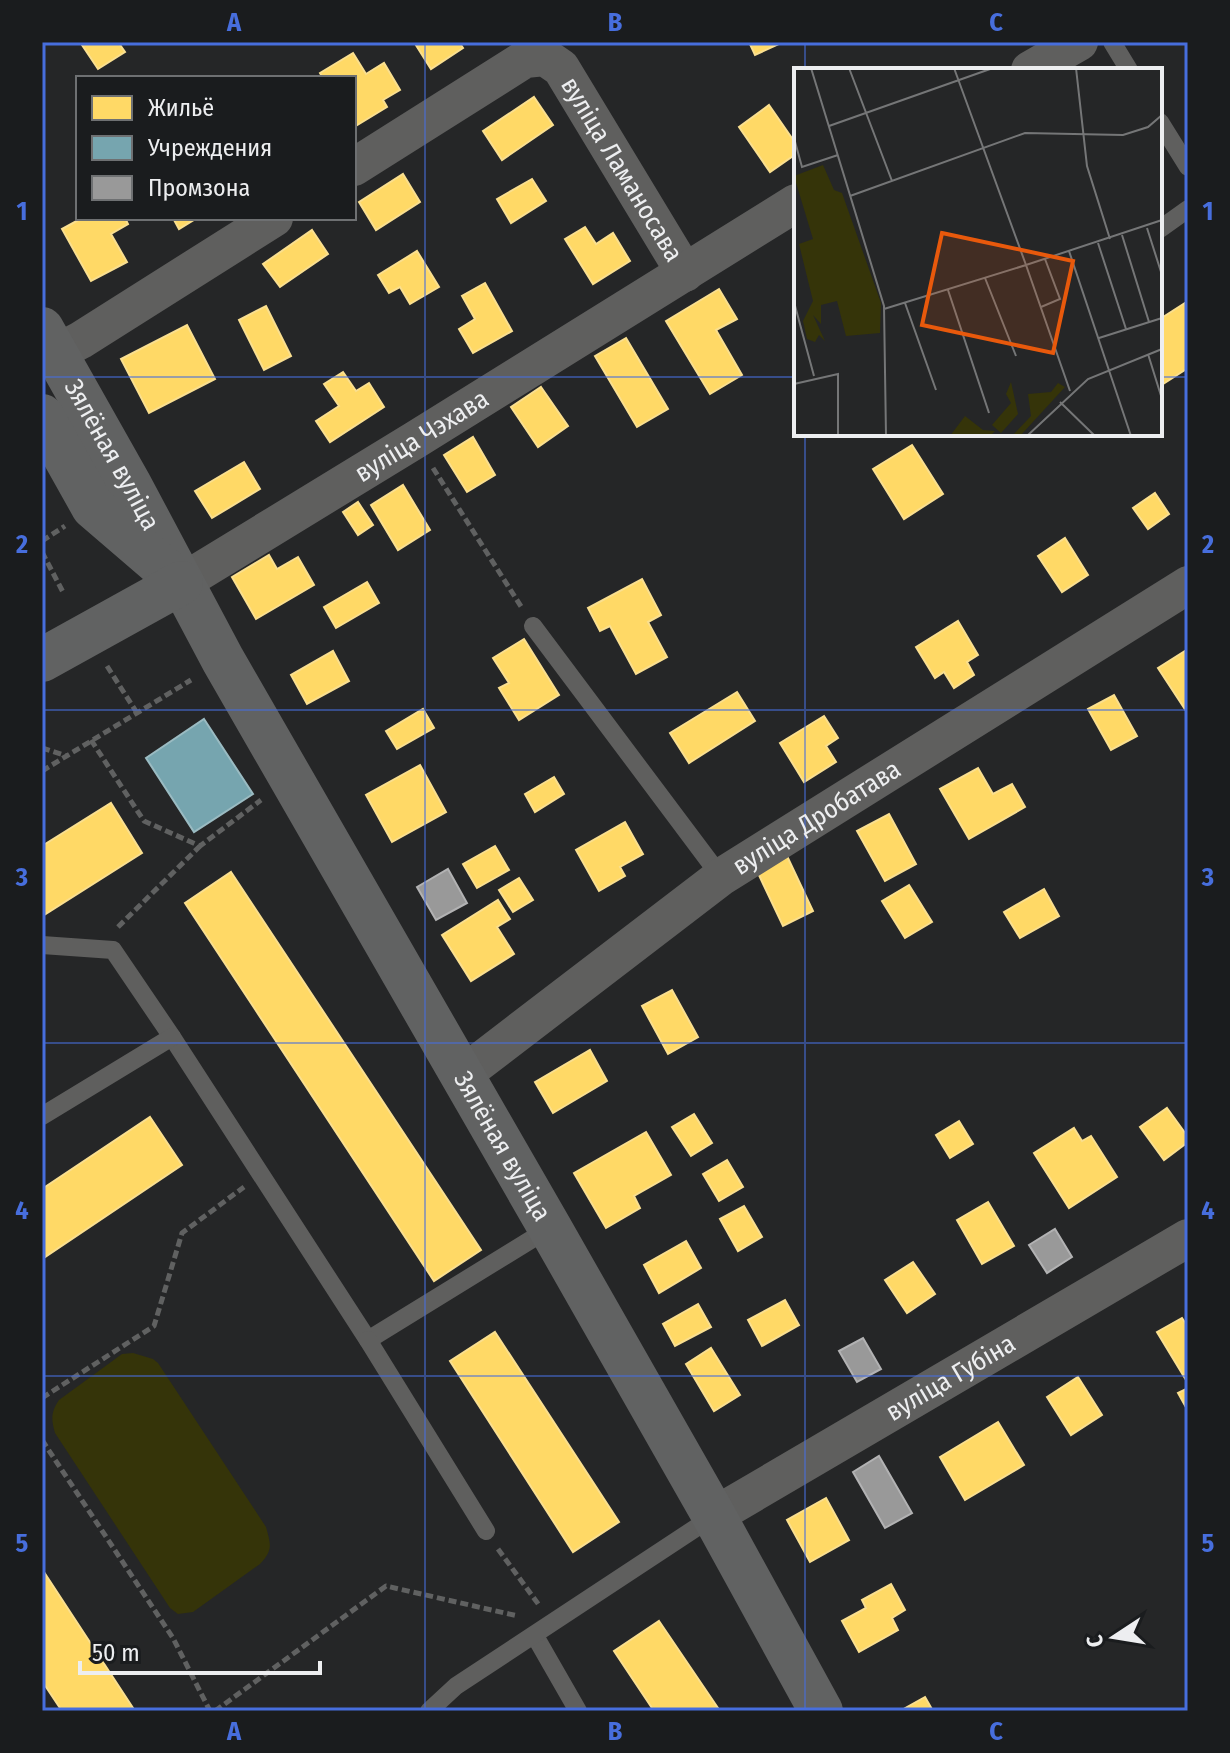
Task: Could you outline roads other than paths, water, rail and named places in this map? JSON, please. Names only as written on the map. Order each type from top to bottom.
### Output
[{"type":"main road","name":"Зялёная вуліца","points":[[49,341],[223,660],[714,1516],[821,1711]]},
{"type":"main road","name":"Зялёная вуліца","points":[[42,416],[93,507],[181,583]]},
{"type":"main road","name":"вуліца Чэхава","points":[[42,660],[181,583]]},
{"type":"street","points":[[1034,68],[1079,42]]},
{"type":"street","name":"вуліца Ламаносава","points":[[356,166],[525,59],[545,57],[561,68],[685,273]]},
{"type":"street","name":"вуліца Чэхава","points":[[181,583],[794,204]]},
{"type":"street","points":[[49,341],[81,340],[271,220]]},
{"type":"street","name":"вуліца Дробатава","points":[[461,1076],[721,877],[1188,585]]},
{"type":"street","name":"вуліца Губіна","points":[[714,1516],[1188,1238]]},
{"type":"lane","points":[[1112,42],[1128,68]]},
{"type":"lane","points":[[1162,125],[1188,167]]},
{"type":"lane","points":[[1162,228],[1188,209]]},
{"type":"lane","points":[[533,626],[721,877]]},
{"type":"lane","points":[[42,945],[113,950],[368,1340],[486,1531]]},
{"type":"lane","points":[[42,1116],[172,1037]]},
{"type":"lane","points":[[368,1340],[550,1228]]},
{"type":"lane","points":[[429,1711],[456,1686],[714,1516]]},
{"type":"lane","points":[[535,1636],[578,1711]]}]
